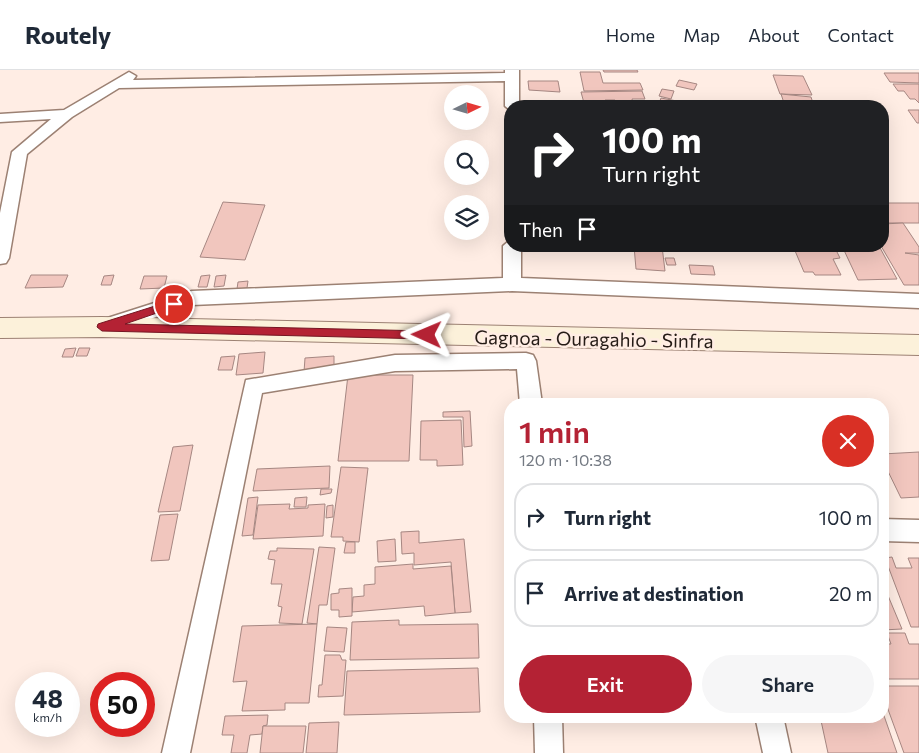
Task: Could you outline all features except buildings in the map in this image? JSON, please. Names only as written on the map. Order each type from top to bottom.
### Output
[{"type":"main road","name":"Gagnoa - Ouragahio - Sinfra","points":[[0,328],[102,327],[919,345]]},
{"type":"street","points":[[0,258],[20,152],[67,114],[138,70]]},
{"type":"street","points":[[118,84],[319,75],[512,73],[512,100]]},
{"type":"street","points":[[0,118],[67,114]]},
{"type":"street","points":[[512,252],[512,284]]},
{"type":"street","points":[[102,327],[192,298],[512,284],[919,301]]},
{"type":"street","points":[[176,753],[253,386],[395,363],[526,361],[530,398]]},
{"type":"street","points":[[889,530],[919,531]]},
{"type":"street","points":[[548,723],[549,753]]},
{"type":"street","points":[[771,723],[777,753]]},
{"type":"route","points":[[174,304],[102,327],[427,335]]}]
